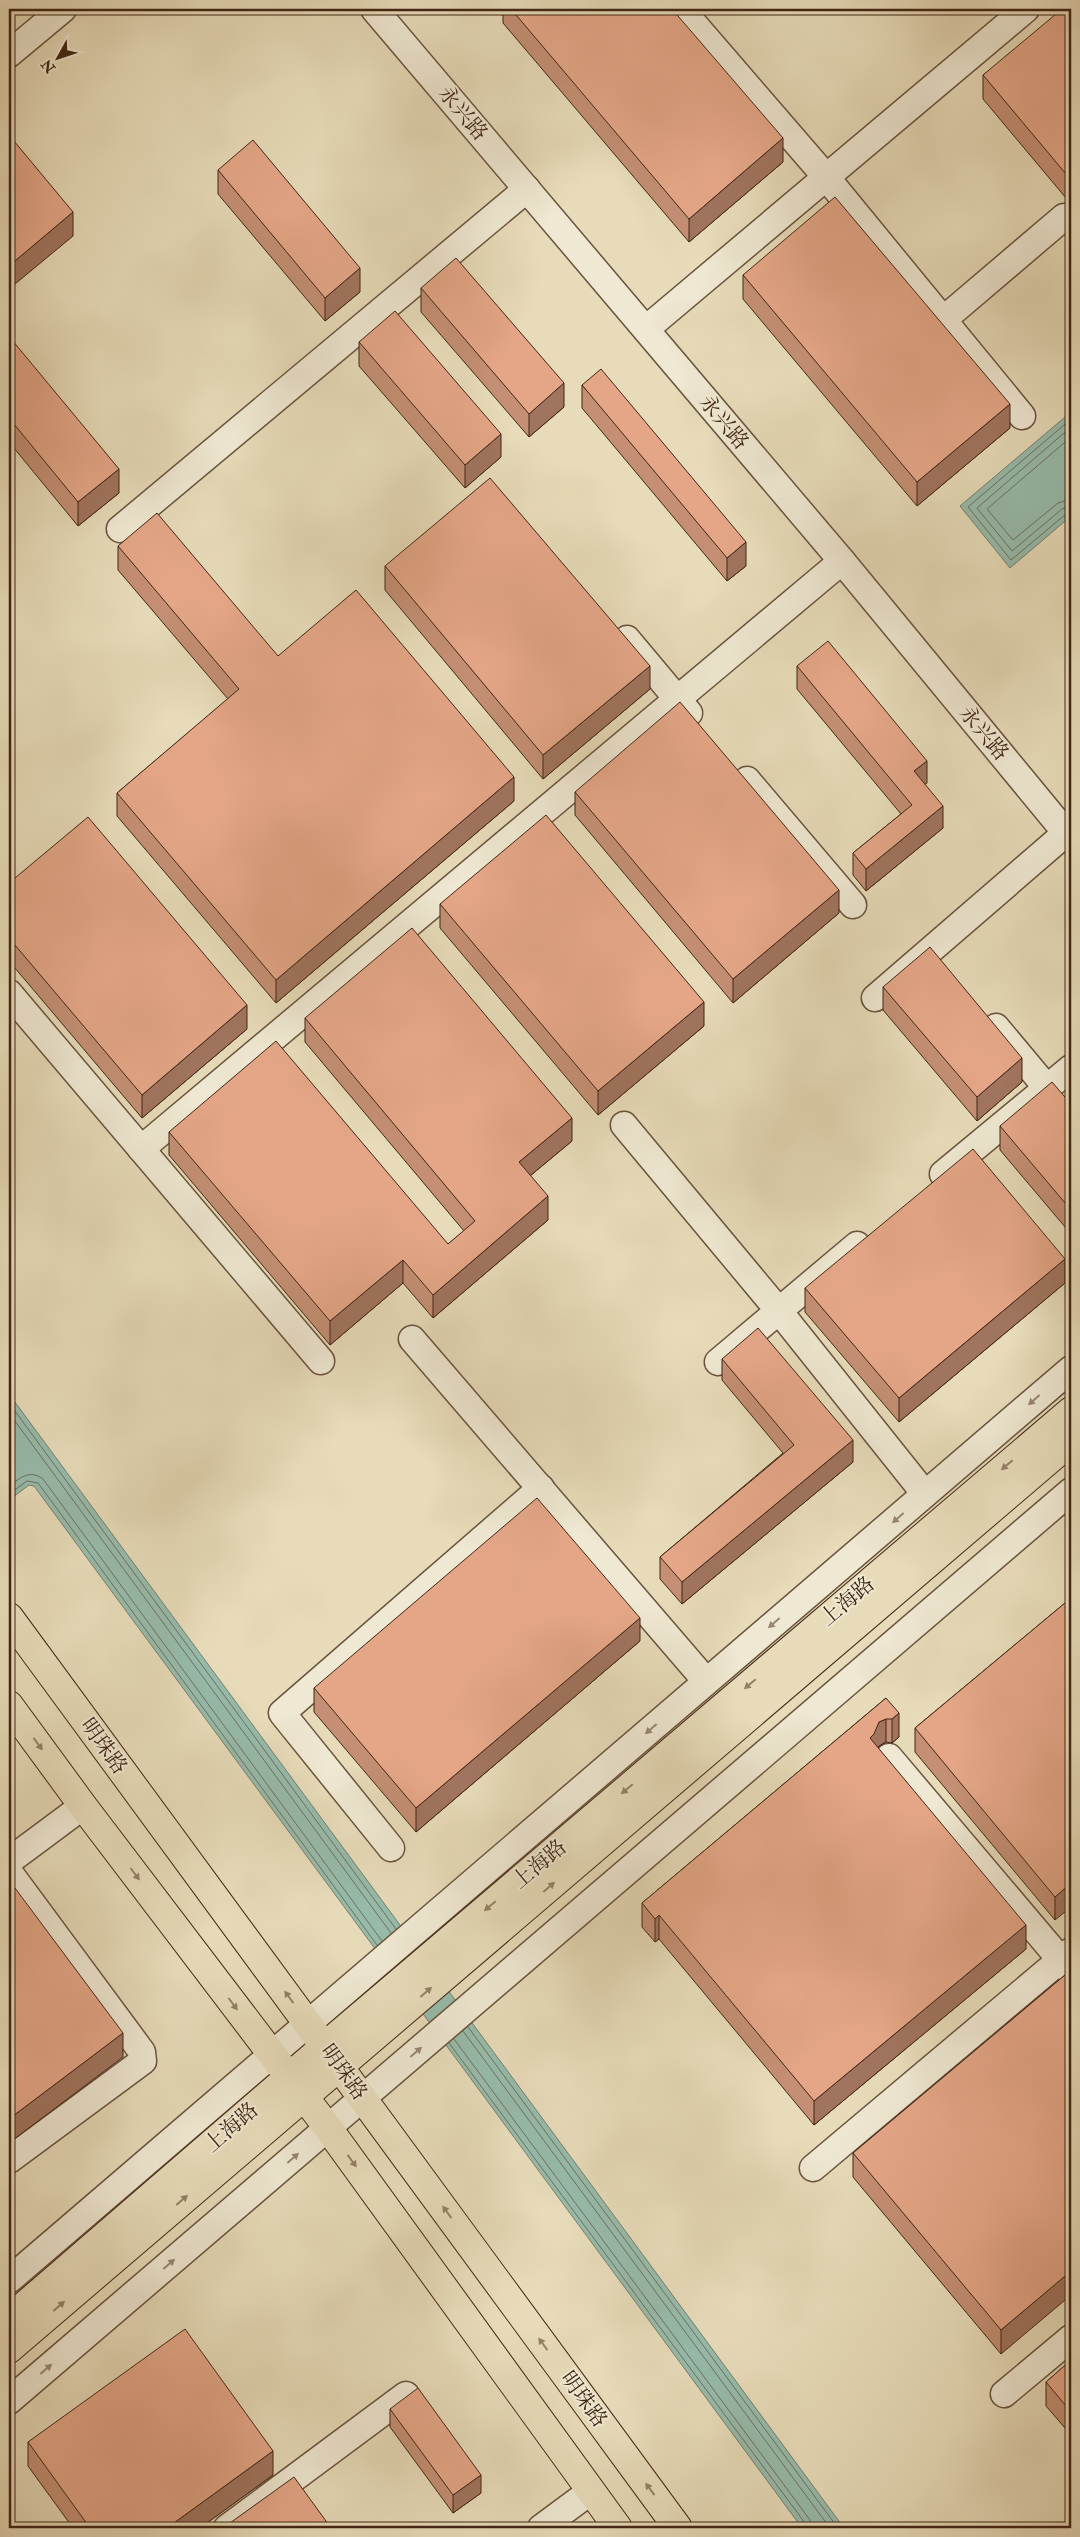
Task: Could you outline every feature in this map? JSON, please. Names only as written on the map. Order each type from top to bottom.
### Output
[{"type":"main road","name":"上海路","points":[[9,2349],[296,2087],[1071,1411]]},
{"type":"main road","name":"上海路","points":[[332,2056],[1071,1440]]},
{"type":"main road","name":"明珠路","points":[[9,1617],[678,2528]]},
{"type":"main road","points":[[9,1705],[83,1806],[328,2128],[618,2528]]},
{"type":"main road","name":"上海路","points":[[9,2320],[296,2087]]},
{"type":"street","points":[[9,54],[64,9]]},
{"type":"street","name":"永兴路","points":[[374,9],[842,561],[1069,836]]},
{"type":"street","points":[[681,9],[826,177],[1022,416]]},
{"type":"street","points":[[646,329],[1026,9]]},
{"type":"street","points":[[120,529],[527,189]]},
{"type":"street","points":[[943,320],[1064,216]]},
{"type":"street","points":[[141,1149],[842,561]]},
{"type":"street","points":[[614,624],[702,728]]},
{"type":"street","points":[[734,765],[853,905]]},
{"type":"street","points":[[875,998],[931,949],[1069,836]]},
{"type":"street","points":[[931,949],[949,971]]},
{"type":"street","points":[[9,993],[321,1361]]},
{"type":"street","points":[[980,1008],[1047,1088]]},
{"type":"street","points":[[922,1192],[1071,1068]]},
{"type":"street","points":[[624,1125],[779,1311],[925,1494]]},
{"type":"street","points":[[718,1362],[857,1245]]},
{"type":"street","points":[[412,1339],[706,1681]]},
{"type":"street","points":[[9,2280],[1071,1369]]},
{"type":"street","points":[[391,1848],[282,1713],[541,1488]]},
{"type":"street","points":[[9,2401],[1071,1491]]},
{"type":"street","points":[[813,2168],[1068,1961],[889,1758]]},
{"type":"street","points":[[9,1861],[83,1806]]},
{"type":"street","points":[[9,1872],[142,2052],[143,2061],[9,2160]]},
{"type":"street","points":[[1004,2394],[1071,2338]]},
{"type":"street","points":[[226,2528],[406,2395]]},
{"type":"street","points":[[541,2528],[591,2491]]},
{"type":"water","points":[[1071,412],[1071,516],[1010,568],[960,506]]},
{"type":"water","points":[[9,1394],[844,2528],[802,2528],[34,1486],[29,1485],[9,1500],[9,1463],[12,1460],[9,1450]]},
{"type":"building","points":[[511,9],[672,9],[783,138],[689,219]]},
{"type":"building","points":[[1062,9],[1071,9],[1071,180],[983,75]]},
{"type":"building","points":[[9,135],[73,212],[9,266]]},
{"type":"building","points":[[253,140],[360,268],[325,298],[218,170]]},
{"type":"building","points":[[835,197],[1010,404],[917,482],[743,275]]},
{"type":"building","points":[[456,258],[564,383],[529,414],[421,288]]},
{"type":"building","points":[[395,311],[501,434],[465,465],[359,342]]},
{"type":"building","points":[[12,340],[119,469],[78,502],[9,418],[9,343]]},
{"type":"building","points":[[601,369],[746,542],[727,558],[582,385]]},
{"type":"building","points":[[490,478],[650,666],[543,755],[385,566]]},
{"type":"building","points":[[157,513],[278,656],[356,590],[514,777],[276,980],[117,793],[239,689],[118,546]]},
{"type":"building","points":[[828,641],[927,761],[914,771],[943,806],[866,869],[853,853],[912,805],[797,666]]},
{"type":"building","points":[[680,702],[839,890],[733,979],[575,792]]},
{"type":"building","points":[[546,815],[704,1002],[598,1091],[440,904]]},
{"type":"building","points":[[88,817],[247,1005],[142,1095],[9,938],[9,883]]},
{"type":"building","points":[[412,928],[572,1118],[519,1162],[548,1196],[433,1295],[403,1260],[330,1321],[169,1132],[276,1041],[448,1244],[475,1221],[305,1018]]},
{"type":"building","points":[[930,947],[1022,1058],[977,1097],[883,987]]},
{"type":"building","points":[[1052,1082],[1071,1104],[1071,1210],[1000,1126]]},
{"type":"building","points":[[973,1149],[1065,1259],[899,1398],[805,1288]]},
{"type":"building","points":[[758,1328],[853,1440],[682,1582],[660,1557],[794,1445],[722,1359]]},
{"type":"building","points":[[537,1498],[640,1618],[416,1808],[314,1688]]},
{"type":"building","points":[[1071,1598],[1071,1883],[1055,1897],[915,1728]]},
{"type":"building","points":[[886,1698],[899,1713],[892,1719],[879,1722],[874,1734],[870,1738],[1026,1925],[814,2101],[659,1915],[655,1919],[642,1903]]},
{"type":"building","points":[[9,1880],[123,2033],[9,2119]]},
{"type":"building","points":[[1065,1975],[1071,1983],[1071,2271],[1001,2330],[853,2153]]},
{"type":"building","points":[[185,2329],[273,2451],[167,2528],[90,2528],[28,2442]]},
{"type":"building","points":[[1071,2360],[1071,2412],[1046,2382]]},
{"type":"building","points":[[418,2388],[481,2475],[453,2495],[390,2409]]},
{"type":"building","points":[[294,2477],[331,2528],[223,2528]]}]
